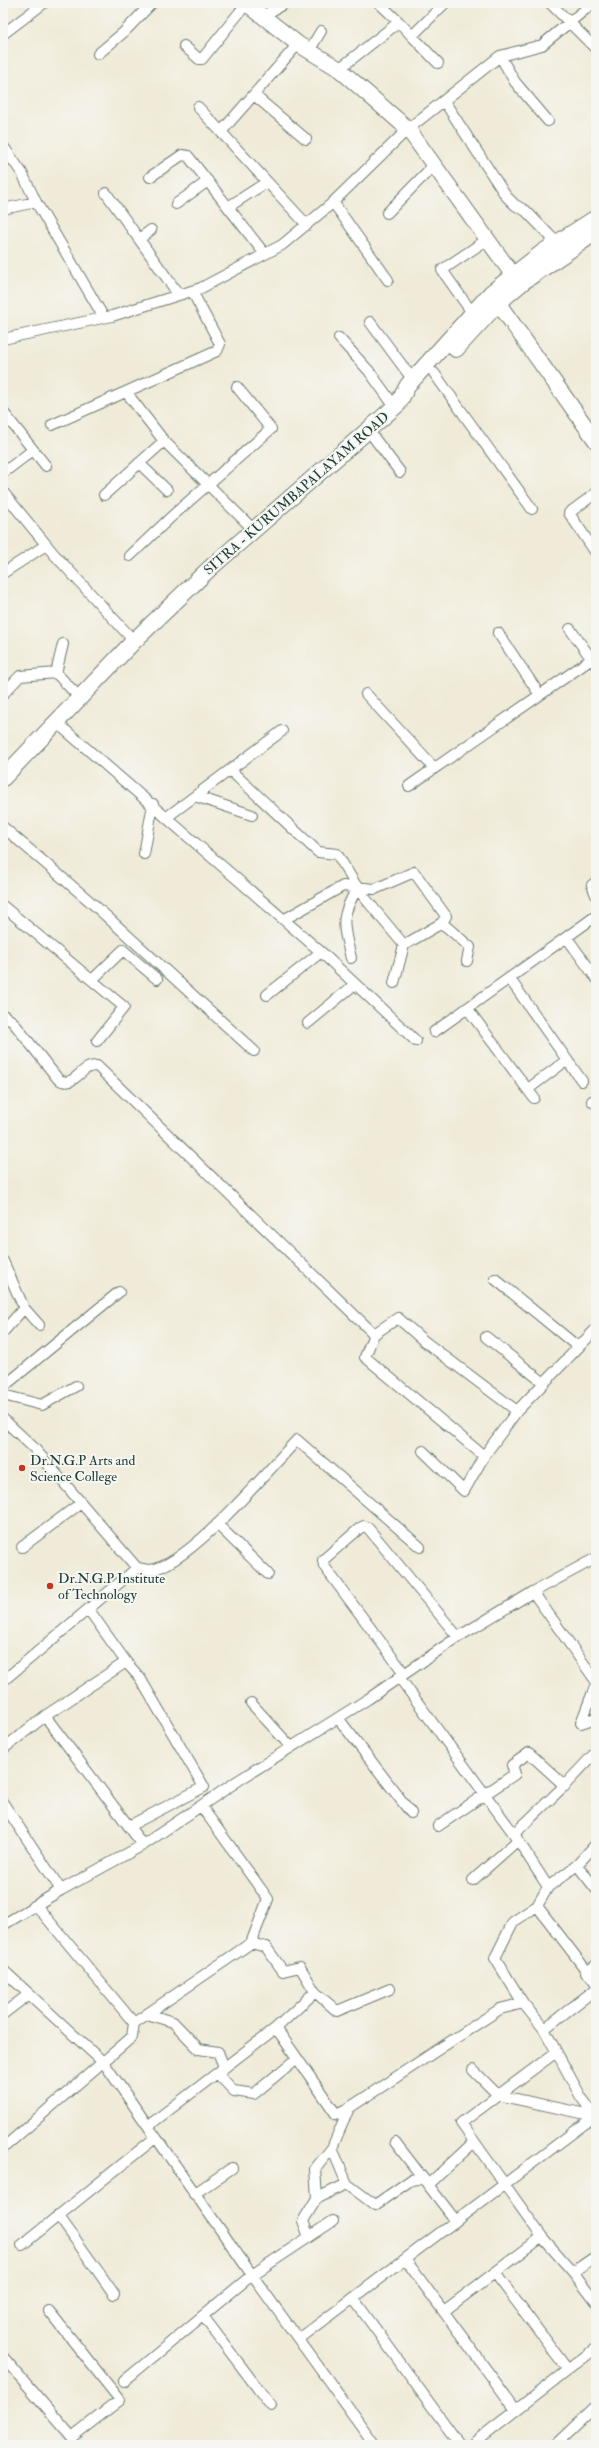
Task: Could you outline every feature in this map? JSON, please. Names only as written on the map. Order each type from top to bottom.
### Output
[{"type":"main road","name":"SITRA - KURUMBAPALAYAM ROAD","points":[[3,778],[134,641],[254,530],[397,405],[413,380],[473,314],[495,298],[513,275],[557,243],[596,218]]},
{"type":"main road","points":[[397,405],[414,394],[434,373],[495,298],[524,281],[596,232]]},
{"type":"street","points":[[3,34],[32,7],[44,3]]},
{"type":"street","points":[[98,54],[124,32],[152,3]]},
{"type":"street","points":[[184,46],[199,59],[202,59],[246,3],[304,48],[339,70],[408,129],[513,275]]},
{"type":"street","points":[[263,16],[285,3]]},
{"type":"street","points":[[379,3],[438,63]]},
{"type":"street","points":[[412,36],[445,3]]},
{"type":"street","points":[[550,3],[596,49]]},
{"type":"street","points":[[3,339],[103,316],[112,316],[192,291],[282,245],[333,202],[408,129],[500,56],[542,45],[568,22],[593,3]]},
{"type":"street","points":[[339,70],[399,22]]},
{"type":"street","points":[[221,132],[254,95],[321,31]]},
{"type":"street","points":[[500,56],[515,82],[548,121]]},
{"type":"street","points":[[254,95],[306,139]]},
{"type":"street","points":[[444,101],[506,196],[515,205],[526,211],[557,243]]},
{"type":"street","points":[[198,107],[307,225]]},
{"type":"street","points":[[3,146],[22,173],[36,202],[103,316]]},
{"type":"street","points":[[150,177],[185,155],[208,181],[264,253]]},
{"type":"street","points":[[387,213],[434,165]]},
{"type":"street","points":[[176,204],[208,181]]},
{"type":"street","points":[[228,208],[267,182]]},
{"type":"street","points":[[106,193],[180,295]]},
{"type":"street","points":[[3,208],[36,202]]},
{"type":"street","points":[[333,202],[388,280]]},
{"type":"street","points":[[139,239],[151,230]]},
{"type":"street","points":[[473,314],[442,270],[488,239]]},
{"type":"street","points":[[52,425],[217,351],[220,344],[192,291]]},
{"type":"street","points":[[495,298],[596,441]]},
{"type":"street","points":[[370,322],[413,380]]},
{"type":"street","points":[[339,338],[397,405]]},
{"type":"street","points":[[434,373],[532,509]]},
{"type":"street","points":[[130,556],[271,429],[237,387]]},
{"type":"street","points":[[126,392],[164,441],[207,486],[254,530]]},
{"type":"street","points":[[3,412],[46,466]]},
{"type":"street","points":[[368,430],[400,472]]},
{"type":"street","points":[[104,495],[164,441]]},
{"type":"street","points":[[3,473],[33,450]]},
{"type":"street","points":[[139,463],[167,490]]},
{"type":"street","points":[[3,492],[46,544],[134,641]]},
{"type":"street","points":[[596,493],[569,513],[596,553]]},
{"type":"street","points":[[3,573],[46,544]]},
{"type":"street","points":[[409,786],[540,695],[594,660],[570,629]]},
{"type":"street","points":[[498,633],[540,695]]},
{"type":"street","points":[[56,673],[63,644]]},
{"type":"street","points":[[3,694],[20,676],[56,673],[80,697]]},
{"type":"street","points":[[366,694],[434,768]]},
{"type":"street","points":[[56,722],[153,804],[322,952],[416,1041]]},
{"type":"street","points":[[167,817],[282,731]]},
{"type":"street","points":[[230,770],[318,852],[337,854],[358,887],[404,945]]},
{"type":"street","points":[[195,796],[252,815]]},
{"type":"street","points":[[144,854],[153,804]]},
{"type":"street","points":[[3,827],[93,904],[254,1051]]},
{"type":"street","points":[[284,920],[343,886],[376,889],[414,872],[446,916],[442,923],[404,945],[394,983]]},
{"type":"street","points":[[596,882],[592,885],[596,895]]},
{"type":"street","points":[[351,958],[343,921],[348,904],[358,887]]},
{"type":"street","points":[[3,906],[124,1007],[97,1041]]},
{"type":"street","points":[[434,1032],[596,916]]},
{"type":"street","points":[[442,923],[470,947],[467,961]]},
{"type":"street","points":[[567,938],[596,978]]},
{"type":"street","points":[[92,980],[123,950],[158,979]]},
{"type":"street","points":[[267,995],[322,952]]},
{"type":"street","points":[[509,978],[582,1081]]},
{"type":"street","points":[[308,1024],[355,984]]},
{"type":"street","points":[[467,1008],[531,1094],[567,1060]]},
{"type":"street","points":[[3,1015],[12,1022],[58,1079],[64,1083],[71,1082],[86,1068],[97,1066],[374,1334]]},
{"type":"street","points":[[3,1261],[24,1308],[39,1325]]},
{"type":"street","points":[[495,1279],[578,1347]]},
{"type":"street","points":[[3,1387],[119,1292]]},
{"type":"street","points":[[3,1332],[24,1308]]},
{"type":"street","points":[[484,1456],[365,1357],[374,1334],[398,1318],[424,1341],[517,1411]]},
{"type":"street","points":[[422,1451],[464,1491],[484,1456],[517,1411],[596,1329]]},
{"type":"street","points":[[486,1337],[544,1383]]},
{"type":"street","points":[[3,1395],[42,1405],[76,1386]]},
{"type":"street","points":[[3,1419],[34,1448],[137,1568],[150,1570],[172,1562],[204,1538],[297,1440],[420,1547]]},
{"type":"street","points":[[22,1547],[81,1503]]},
{"type":"street","points":[[217,1524],[268,1574]]},
{"type":"street","points":[[458,1637],[368,1528],[364,1526],[360,1528],[323,1560],[324,1566],[516,1837],[548,1887]]},
{"type":"street","points":[[3,1925],[61,1890],[143,1845],[291,1747],[338,1718],[458,1637],[533,1592],[596,1558]]},
{"type":"street","points":[[3,1681],[137,1568]]},
{"type":"street","points":[[533,1592],[595,1679],[581,1723],[596,1718]]},
{"type":"street","points":[[89,1610],[126,1662],[140,1678],[204,1787],[129,1826]]},
{"type":"street","points":[[3,1749],[45,1716],[126,1662]]},
{"type":"street","points":[[251,1703],[291,1747]]},
{"type":"street","points":[[45,1716],[143,1845]]},
{"type":"street","points":[[338,1718],[411,1813]]},
{"type":"street","points":[[473,1880],[516,1837],[596,1752]]},
{"type":"street","points":[[438,1826],[515,1774],[512,1765],[529,1753],[565,1786]]},
{"type":"street","points":[[3,1803],[61,1890]]},
{"type":"street","points":[[134,2023],[251,1943],[268,1899],[201,1806]]},
{"type":"street","points":[[596,1844],[577,1865],[548,1887],[537,1906],[513,1922],[495,1958],[523,2003],[544,2030],[555,2053],[596,2117]]},
{"type":"street","points":[[577,1865],[596,1889]]},
{"type":"street","points":[[3,2148],[132,2038],[134,2023],[36,1905]]},
{"type":"street","points":[[537,1906],[586,1973],[596,1984]]},
{"type":"street","points":[[251,1943],[266,1947],[283,1971],[300,1967],[315,1992],[337,2011],[390,1989]]},
{"type":"street","points":[[586,1973],[596,1965]]},
{"type":"street","points":[[3,1970],[104,2063],[194,2194],[375,2445]]},
{"type":"street","points":[[544,2030],[596,1989]]},
{"type":"street","points":[[148,2126],[276,2028],[315,1992]]},
{"type":"street","points":[[3,2014],[29,1994]]},
{"type":"street","points":[[276,2028],[336,2114],[351,2107],[500,2009],[523,2003]]},
{"type":"street","points":[[148,2014],[173,2022],[199,2049],[218,2052],[220,2070],[234,2091],[254,2094],[297,2058]]},
{"type":"street","points":[[555,2053],[461,2123],[503,2185],[542,2237],[574,2272],[596,2302]]},
{"type":"street","points":[[472,2070],[498,2095],[596,2117]]},
{"type":"street","points":[[317,2198],[315,2170],[332,2148],[351,2107]]},
{"type":"street","points":[[299,2339],[503,2185],[596,2117]]},
{"type":"street","points":[[22,2245],[155,2138]]},
{"type":"street","points":[[395,2142],[456,2221]]},
{"type":"street","points":[[332,2148],[347,2184],[375,2205],[411,2180],[425,2181],[474,2142]]},
{"type":"street","points":[[194,2194],[232,2168]]},
{"type":"street","points":[[310,2237],[303,2221],[317,2198],[347,2184]]},
{"type":"street","points":[[58,2215],[114,2294]]},
{"type":"street","points":[[124,2381],[252,2275],[333,2221]]},
{"type":"street","points":[[444,2311],[542,2237]]},
{"type":"street","points":[[574,2272],[596,2256]]},
{"type":"street","points":[[405,2259],[516,2410]]},
{"type":"street","points":[[495,2273],[568,2370]]},
{"type":"street","points":[[353,2298],[460,2445]]},
{"type":"street","points":[[4,2360],[72,2437],[120,2400],[49,2311]]},
{"type":"street","points":[[203,2316],[270,2406]]},
{"type":"street","points":[[471,2445],[596,2348]]},
{"type":"street","points":[[555,2445],[596,2406]]},
{"type":"place","name":"Dr.N.G.P Arts and Science College","points":[[22,1468]]},
{"type":"place","name":"Dr.N.G.P Institute of Technology","points":[[50,1586]]}]
